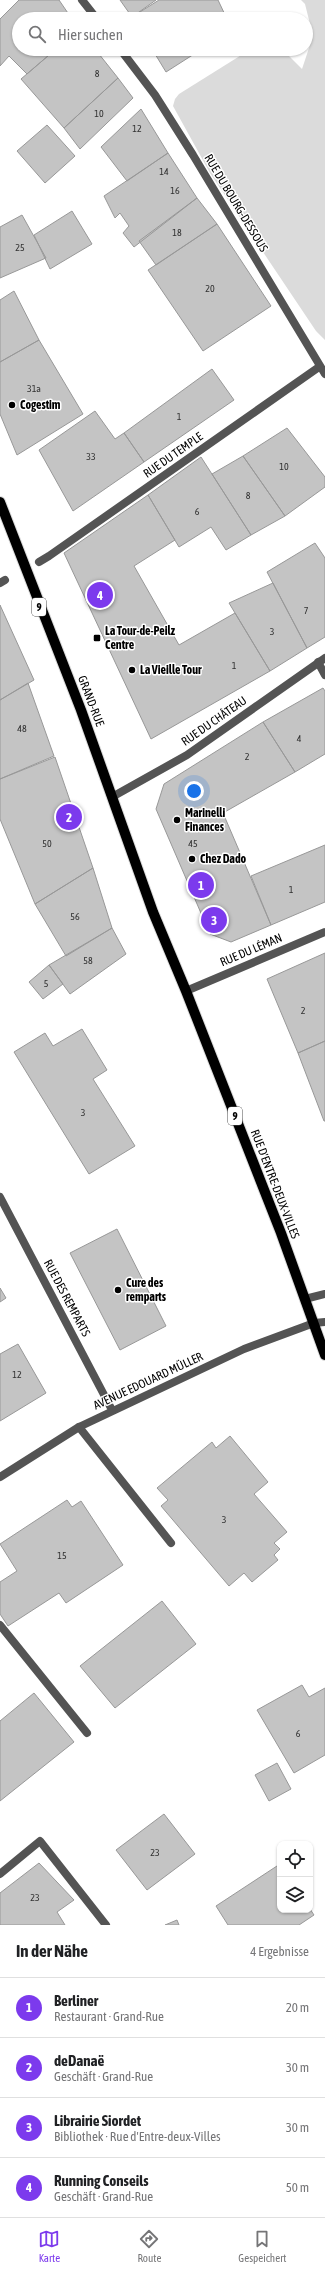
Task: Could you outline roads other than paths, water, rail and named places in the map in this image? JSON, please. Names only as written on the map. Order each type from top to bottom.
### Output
[{"type":"main road","name":"GRAND-RUE","points":[[0,502],[112,797],[153,912]]},
{"type":"main road","name":"RUE D'ENTRE-DEUX-VILLES","points":[[153,912],[186,991],[305,1299],[325,1355]]},
{"type":"street","points":[[82,0],[91,12]]},
{"type":"street","name":"RUE DU BOURG-DESSOUS","points":[[125,56],[155,95],[193,155],[319,367],[325,374]]},
{"type":"street","name":"RUE DU TEMPLE","points":[[39,562],[319,367]]},
{"type":"street","points":[[322,660],[325,675]]},
{"type":"street","name":"RUE DU CHÂTEAU","points":[[112,797],[187,755],[322,660]]},
{"type":"street","name":"RUE DU LÉMAN","points":[[186,991],[325,932]]},
{"type":"street","name":"RUE DES REMPARTS","points":[[0,1197],[112,1410]]},
{"type":"street","points":[[305,1299],[325,1294]]},
{"type":"street","name":"AVENUE EDOUARD MÜLLER","points":[[0,1477],[79,1426],[112,1410],[244,1349],[314,1323],[325,1322]]},
{"type":"street","points":[[79,1426],[171,1543]]},
{"type":"street","points":[[0,1625],[87,1733]]},
{"type":"street","points":[[0,1874],[40,1841],[106,1925]]},
{"type":"place","name":"Cogestim","points":[[12,405]]},
{"type":"place","name":"Running Conseils","points":[[100,595]]},
{"type":"place","name":"La Tour-de-Peilz Centre","points":[[97,638]]},
{"type":"place","name":"La Vieille Tour","points":[[132,670]]},
{"type":"place","name":"deDanaë","points":[[69,817]]},
{"type":"place","name":"Marinelli Finances","points":[[177,820]]},
{"type":"place","name":"Chez Dado","points":[[192,859]]},
{"type":"place","name":"Berliner","points":[[201,885]]},
{"type":"place","name":"Librairie Siordet","points":[[214,920]]},
{"type":"place","name":"Cure des remparts","points":[[118,1290]]}]
